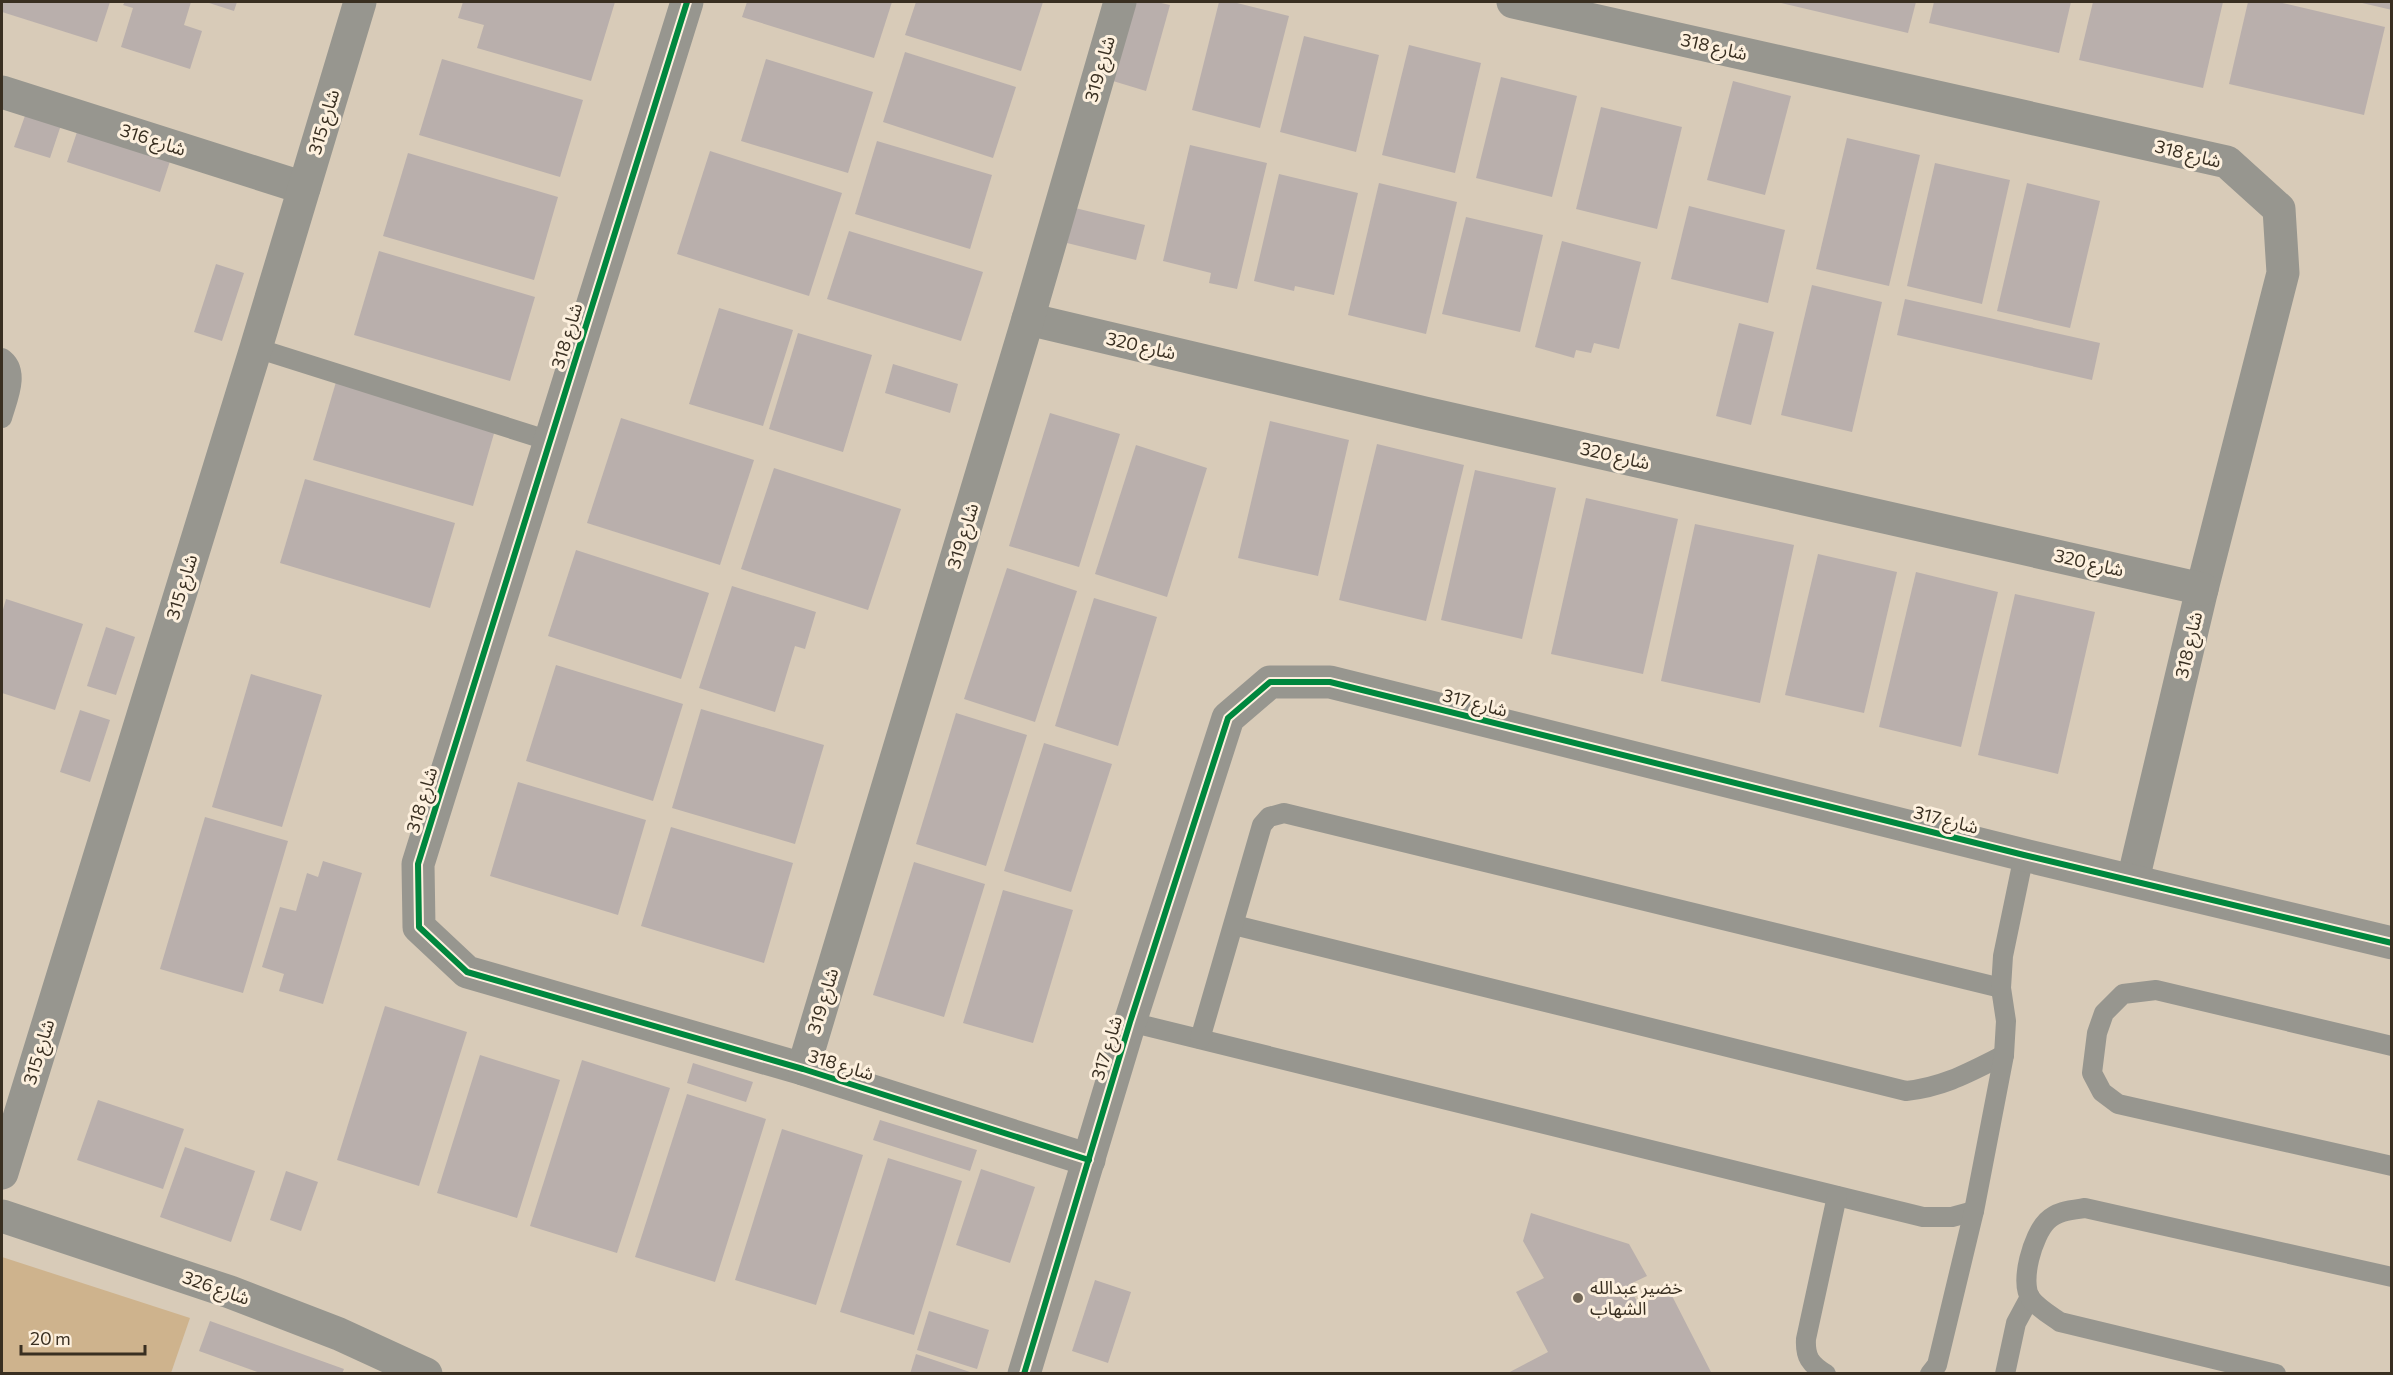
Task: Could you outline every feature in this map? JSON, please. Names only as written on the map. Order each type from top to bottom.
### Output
[{"type":"street","name":"شارع 315","points":[[2,1173],[360,2]]},
{"type":"street","name":"شارع 318","points":[[687,2],[418,864],[419,927],[467,972],[803,1069],[1089,1160]]},
{"type":"street","name":"شارع 319","points":[[803,1069],[1028,319],[1120,2]]},
{"type":"street","name":"شارع 318","points":[[1513,2],[2227,162],[2279,209],[2283,273],[2202,589],[2133,880]]},
{"type":"street","name":"شارع 316","points":[[2,93],[304,188]]},
{"type":"street","name":"شارع 320","points":[[1028,319],[1436,416],[2202,589]]},
{"type":"street","name":"شارع 317","points":[[1024,1374],[1130,1022],[1228,718],[1270,682],[1330,682],[2024,855],[2391,943]]},
{"type":"street","name":"شارع 326","points":[[2,1216],[230,1292],[339,1334],[426,1374]]},
{"type":"lane","points":[[256,348],[550,441]]},
{"type":"lane","points":[[2,358],[12,371],[11,387],[2,418]]},
{"type":"lane","points":[[1200,1039],[1262,825],[1269,817],[1284,813],[2001,988]]},
{"type":"lane","points":[[1930,1374],[1937,1365],[1974,1211],[2004,1054],[2006,1020],[2001,988],[2003,956],[2024,855]]},
{"type":"lane","points":[[1234,925],[1906,1091],[1930,1088],[1954,1080],[2004,1054]]},
{"type":"lane","points":[[2391,1046],[2156,990],[2123,994],[2104,1013],[2097,1033],[2092,1073],[2102,1092],[2118,1104],[2391,1166]]},
{"type":"lane","points":[[1130,1022],[1923,1217],[1952,1217],[1974,1211]]},
{"type":"lane","points":[[1826,1374],[1813,1366],[1805,1353],[1837,1196]]},
{"type":"lane","points":[[2276,1374],[2060,1322],[2042,1310],[2030,1297],[2026,1277],[2034,1240],[2047,1221],[2063,1211],[2085,1208],[2391,1277]]},
{"type":"lane","points":[[2005,1374],[2016,1323],[2030,1297]]},
{"type":"shaded area","points":[[2,1257],[190,1318],[171,1373],[2,1373]]},
{"type":"building","points":[[2,2],[110,2],[97,42],[2,12]]},
{"type":"building","points":[[125,2],[191,2],[184,25],[202,31],[190,69],[121,47],[133,8],[123,5]]},
{"type":"building","points":[[206,2],[237,2],[234,11]]},
{"type":"building","points":[[463,2],[615,2],[591,81],[477,48],[484,25],[458,18]]},
{"type":"building","points":[[747,2],[892,2],[874,58],[742,17]]},
{"type":"building","points":[[916,2],[1043,2],[1021,71],[905,35]]},
{"type":"building","points":[[1136,2],[1157,2],[1170,5],[1146,91],[1113,81]]},
{"type":"building","points":[[1219,2],[1233,2],[1289,16],[1260,128],[1192,110]]},
{"type":"building","points":[[1777,2],[1916,2],[1908,33]]},
{"type":"building","points":[[1934,2],[2071,2],[2059,53],[1929,23]]},
{"type":"building","points":[[2093,2],[2223,2],[2203,88],[2079,60]]},
{"type":"building","points":[[2248,2],[2278,2],[2385,27],[2364,115],[2229,84]]},
{"type":"building","points":[[2358,2],[2392,2],[2392,10]]},
{"type":"building","points":[[1304,36],[1379,55],[1356,152],[1280,132]]},
{"type":"building","points":[[1409,45],[1481,63],[1455,173],[1382,155]]},
{"type":"building","points":[[905,52],[1016,87],[993,158],[883,122]]},
{"type":"building","points":[[442,59],[583,100],[560,177],[419,135]]},
{"type":"building","points":[[766,59],[873,92],[848,173],[741,141]]},
{"type":"building","points":[[1501,77],[1577,96],[1552,197],[1476,178]]},
{"type":"building","points":[[1733,81],[1791,96],[1765,195],[1707,180]]},
{"type":"building","points":[[1601,107],[1682,127],[1657,229],[1576,209]]},
{"type":"building","points":[[27,110],[62,122],[50,158],[14,147]]},
{"type":"building","points":[[79,126],[172,155],[160,192],[67,162]]},
{"type":"building","points":[[1847,138],[1920,155],[1889,286],[1816,269]]},
{"type":"building","points":[[877,141],[992,175],[970,249],[855,214]]},
{"type":"building","points":[[1190,145],[1267,163],[1237,289],[1209,283],[1211,273],[1163,261]]},
{"type":"building","points":[[710,151],[842,193],[809,296],[677,254]]},
{"type":"building","points":[[408,153],[558,197],[534,280],[383,236]]},
{"type":"building","points":[[1935,163],[2010,180],[1982,304],[1907,286]]},
{"type":"building","points":[[1279,174],[1358,193],[1334,295],[1295,286],[1294,291],[1254,281]]},
{"type":"building","points":[[1379,183],[1457,202],[1426,334],[1348,315]]},
{"type":"building","points":[[2027,183],[2100,201],[2070,328],[1997,311]]},
{"type":"building","points":[[1689,206],[1785,230],[1768,303],[1671,279]]},
{"type":"building","points":[[1075,208],[1145,225],[1136,260],[1067,243]]},
{"type":"building","points":[[1466,217],[1543,235],[1520,332],[1442,314]]},
{"type":"building","points":[[849,231],[983,272],[961,341],[827,299]]},
{"type":"building","points":[[1562,241],[1641,262],[1619,349],[1594,343],[1591,353],[1576,350],[1574,358],[1535,347]]},
{"type":"building","points":[[379,251],[535,297],[510,381],[354,335]]},
{"type":"building","points":[[216,264],[244,273],[222,341],[194,332]]},
{"type":"building","points":[[1812,285],[1882,302],[1852,432],[1781,415]]},
{"type":"building","points":[[1905,299],[2100,343],[2092,380],[1897,335]]},
{"type":"building","points":[[719,308],[793,330],[763,426],[689,404]]},
{"type":"building","points":[[1739,323],[1774,332],[1751,425],[1716,416]]},
{"type":"building","points":[[798,333],[872,355],[843,452],[769,429]]},
{"type":"building","points":[[893,364],[958,384],[950,413],[885,393]]},
{"type":"building","points":[[336,382],[495,430],[473,506],[313,460]]},
{"type":"building","points":[[1050,413],[1120,434],[1079,567],[1009,546]]},
{"type":"building","points":[[621,418],[754,460],[720,565],[587,523]]},
{"type":"building","points":[[1270,421],[1349,440],[1318,576],[1238,558]]},
{"type":"building","points":[[1377,444],[1464,465],[1426,621],[1339,600]]},
{"type":"building","points":[[1136,445],[1207,468],[1167,597],[1095,574]]},
{"type":"building","points":[[774,468],[901,509],[868,610],[741,569]]},
{"type":"building","points":[[1475,470],[1556,488],[1522,639],[1441,620]]},
{"type":"building","points":[[305,479],[455,523],[430,608],[280,563]]},
{"type":"building","points":[[1586,498],[1678,519],[1643,674],[1551,654]]},
{"type":"building","points":[[1695,524],[1794,545],[1760,703],[1661,681]]},
{"type":"building","points":[[576,550],[709,593],[681,679],[548,636]]},
{"type":"building","points":[[1818,554],[1897,572],[1864,713],[1785,695]]},
{"type":"building","points":[[1007,568],[1077,591],[1035,722],[964,699]]},
{"type":"building","points":[[1916,572],[1998,592],[1961,747],[1879,727]]},
{"type":"building","points":[[732,586],[816,612],[805,649],[795,646],[775,712],[699,688]]},
{"type":"building","points":[[2015,594],[2095,612],[2058,774],[1978,755]]},
{"type":"building","points":[[1094,598],[1157,617],[1118,746],[1055,726]]},
{"type":"building","points":[[6,599],[83,624],[55,710],[2,693],[2,613]]},
{"type":"building","points":[[106,627],[135,637],[116,695],[87,686]]},
{"type":"building","points":[[556,665],[683,704],[653,801],[526,761]]},
{"type":"building","points":[[251,674],[322,695],[282,827],[212,807]]},
{"type":"building","points":[[701,709],[824,745],[795,844],[672,808]]},
{"type":"building","points":[[80,710],[110,720],[90,782],[60,772]]},
{"type":"building","points":[[956,713],[1027,735],[986,866],[916,844]]},
{"type":"building","points":[[1044,743],[1112,764],[1071,892],[1004,871]]},
{"type":"building","points":[[518,782],[646,820],[618,915],[490,876]]},
{"type":"building","points":[[205,817],[288,841],[243,993],[160,969]]},
{"type":"building","points":[[671,827],[793,863],[764,963],[641,926]]},
{"type":"building","points":[[323,861],[362,873],[323,1004],[279,991],[284,974],[262,967],[280,907],[296,911],[307,873],[318,877]]},
{"type":"building","points":[[914,862],[985,884],[944,1017],[873,995]]},
{"type":"building","points":[[1003,890],[1073,910],[1033,1043],[963,1023]]},
{"type":"building","points":[[385,1006],[467,1032],[419,1186],[337,1160]]},
{"type":"building","points":[[480,1055],[560,1080],[517,1218],[437,1193]]},
{"type":"building","points":[[582,1060],[670,1088],[617,1253],[530,1226]]},
{"type":"building","points":[[693,1063],[753,1082],[746,1102],[687,1083]]},
{"type":"building","points":[[687,1094],[766,1119],[715,1282],[635,1257]]},
{"type":"building","points":[[98,1100],[184,1129],[163,1189],[77,1160]]},
{"type":"building","points":[[880,1120],[977,1150],[970,1171],[873,1140]]},
{"type":"building","points":[[782,1129],[863,1155],[816,1305],[735,1280]]},
{"type":"building","points":[[185,1147],[255,1171],[231,1242],[160,1217]]},
{"type":"building","points":[[888,1158],[962,1181],[914,1335],[840,1312]]},
{"type":"building","points":[[981,1169],[1035,1187],[1010,1263],[956,1245]]},
{"type":"building","points":[[286,1171],[318,1182],[301,1231],[270,1220]]},
{"type":"building","name":"خضير عبدالله الشهاب","points":[[1531,1213],[1629,1244],[1647,1276],[1628,1285],[1639,1305],[1669,1290],[1712,1374],[1506,1374],[1548,1352],[1516,1292],[1544,1278],[1523,1241]]},
{"type":"building","points":[[1095,1280],[1131,1292],[1108,1363],[1072,1351]]},
{"type":"building","points":[[929,1311],[989,1330],[977,1369],[917,1350]]},
{"type":"building","points":[[210,1321],[344,1369],[342,1374],[263,1374],[199,1351]]},
{"type":"building","points":[[916,1354],[973,1373],[973,1374],[910,1374]]},
{"type":"cycle path","points":[[687,2],[418,864],[419,927],[467,972],[803,1069],[1089,1160]]},
{"type":"cycle path","points":[[1024,1374],[1130,1022],[1228,718],[1270,682],[1330,682],[2024,855],[2392,943]]},
{"type":"place","name":"خضير عبدالله الشهاب","points":[[1578,1298]]}]
